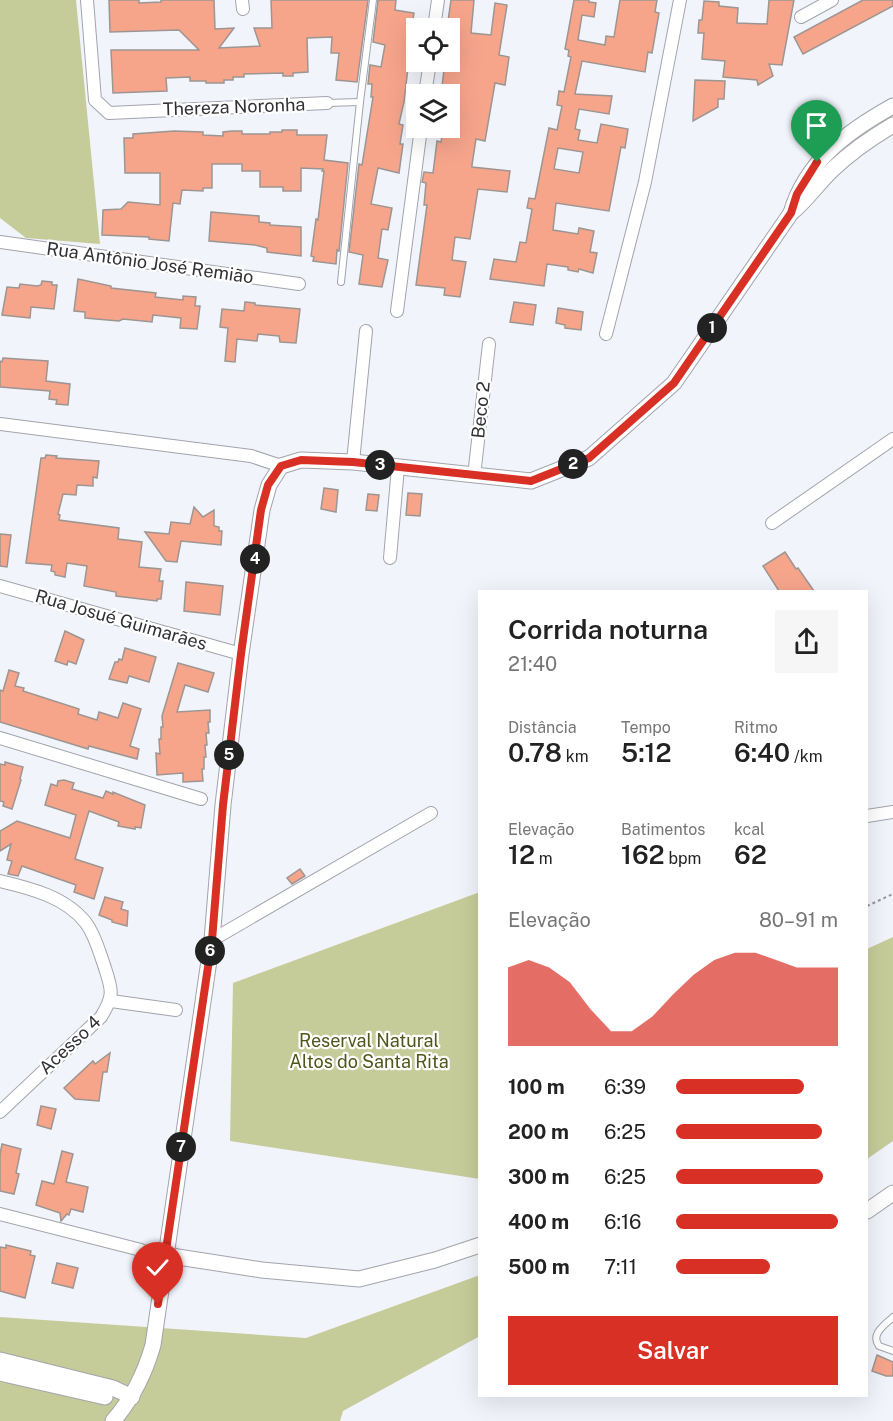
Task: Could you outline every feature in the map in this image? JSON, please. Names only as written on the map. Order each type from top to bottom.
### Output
[{"type":"street","name":"Thereza Noronha","points":[[87,0],[95,100],[109,113],[327,103]]},
{"type":"street","points":[[435,18],[438,0]]},
{"type":"street","points":[[606,334],[645,182],[680,0]]},
{"type":"street","points":[[801,17],[832,0]]},
{"type":"street","points":[[791,213],[797,194],[817,162],[860,124],[893,106]]},
{"type":"street","points":[[0,424],[251,456],[281,466],[301,460],[353,462],[531,481],[589,458],[674,383],[791,213],[807,200],[831,170],[867,140],[893,125]]},
{"type":"street","points":[[397,311],[420,138]]},
{"type":"street","name":"Rua Antônio José Remião","points":[[0,241],[299,284]]},
{"type":"street","points":[[353,462],[366,331]]},
{"type":"street","name":"Beco 2","points":[[474,476],[489,344]]},
{"type":"street","points":[[772,524],[893,439]]},
{"type":"street","points":[[113,1421],[132,1397],[146,1369],[153,1344],[212,940],[223,805],[261,510],[268,485],[281,466]]},
{"type":"street","points":[[390,558],[398,467]]},
{"type":"street","name":"Rua Josué Guimarães","points":[[0,586],[241,654]]},
{"type":"street","points":[[0,738],[201,799]]},
{"type":"street","points":[[868,816],[893,812]]},
{"type":"street","points":[[212,940],[430,813]]},
{"type":"street","name":"Acesso 4","points":[[0,881],[34,890],[75,912],[86,924],[95,941],[110,984],[111,1001],[101,1017],[0,1112]]},
{"type":"street","points":[[111,1001],[176,1010]]},
{"type":"street","points":[[868,1210],[893,1193]]},
{"type":"street","points":[[0,1214],[141,1250]]},
{"type":"street","points":[[165,1255],[262,1270],[359,1279],[435,1260],[478,1246]]},
{"type":"street","points":[[0,1360],[113,1388],[132,1397]]},
{"type":"street","points":[[0,1373],[108,1397],[132,1397]]},
{"type":"lane","points":[[341,282],[373,0]]},
{"type":"lane","name":"Thereza Noronha","points":[[327,103],[360,102]]},
{"type":"lane","points":[[893,1317],[876,1334],[875,1338],[879,1346],[893,1350]]},
{"type":"path","points":[[868,906],[893,894]]},
{"type":"green space","points":[[0,0],[76,0],[100,244],[26,238],[0,218]]},
{"type":"green space","name":"Reserval Natural Altos do Santa Rita","points":[[478,893],[478,1179],[230,1141],[233,983]]},
{"type":"green space","points":[[893,937],[893,1141],[868,1158],[868,949]]},
{"type":"green space","points":[[478,1276],[478,1337],[343,1411],[340,1421],[0,1421],[0,1317],[306,1338]]},
{"type":"building","points":[[109,0],[139,0],[139,3],[161,2],[161,0],[214,0],[215,29],[234,28],[219,48],[260,46],[254,28],[272,28],[271,0],[368,0],[357,82],[336,80],[339,53],[331,53],[332,37],[307,38],[308,72],[293,73],[293,76],[283,76],[283,73],[244,74],[244,77],[224,80],[224,83],[190,81],[190,77],[166,78],[167,91],[113,93],[111,50],[199,50],[179,30],[110,32]]},
{"type":"building","points":[[378,0],[396,0],[395,10],[414,13],[413,18],[406,18],[408,72],[399,124],[403,125],[400,144],[403,144],[399,173],[378,168],[371,204],[392,208],[388,230],[382,229],[378,258],[388,260],[382,287],[359,284],[363,255],[349,252],[359,164],[362,165],[373,97],[371,97],[372,84],[368,84],[370,65],[381,67],[385,45],[373,42]]},
{"type":"building","points":[[451,0],[474,0],[471,33],[491,35],[495,3],[507,5],[499,55],[509,57],[505,85],[495,83],[485,141],[476,139],[472,167],[510,171],[507,192],[478,189],[470,239],[455,237],[452,260],[466,262],[460,297],[444,295],[445,288],[416,285],[427,205],[424,205],[426,183],[422,182],[424,172],[433,173],[437,141],[441,142],[442,138],[460,138],[460,84],[442,84],[444,72],[460,72],[460,18],[448,18]]},
{"type":"building","points":[[574,0],[589,0],[589,2],[596,3],[594,17],[582,15],[578,40],[605,45],[606,36],[614,37],[620,0],[657,0],[655,12],[659,13],[652,53],[648,52],[645,72],[582,61],[575,94],[612,96],[609,114],[579,109],[575,129],[580,130],[578,140],[597,143],[601,124],[628,129],[625,148],[621,147],[609,211],[556,203],[553,230],[578,234],[579,228],[594,231],[590,252],[597,253],[593,273],[579,269],[578,272],[568,270],[568,267],[547,264],[544,286],[490,279],[494,259],[516,262],[520,242],[526,243],[532,209],[527,208],[529,198],[535,199],[549,128],[557,130],[562,106],[557,105],[559,91],[564,92],[571,57],[568,56],[569,50],[565,49]],"holes":[[[558,148],[583,152],[579,173],[554,169]]]},
{"type":"building","points":[[769,0],[794,0],[782,65],[769,64],[773,76],[758,85],[757,80],[723,77],[725,61],[702,59],[704,33],[698,33],[704,1],[719,2],[719,6],[738,8],[737,23],[767,24]]},
{"type":"building","points":[[863,0],[893,0],[893,6],[803,54],[794,37]]},
{"type":"building","points":[[695,80],[725,81],[724,99],[718,99],[718,107],[693,121]]},
{"type":"building","points":[[282,130],[297,130],[297,135],[327,135],[324,160],[348,163],[336,264],[313,261],[314,257],[311,256],[316,219],[318,220],[323,169],[301,168],[301,191],[283,191],[283,187],[260,187],[260,171],[242,171],[242,164],[212,164],[212,188],[203,188],[203,191],[182,190],[180,204],[173,203],[169,241],[149,239],[149,237],[102,235],[103,210],[121,209],[128,202],[160,205],[160,173],[125,173],[124,138],[133,138],[133,134],[174,131],[203,132],[203,135],[223,136],[223,132],[232,131],[242,131],[242,134],[270,134],[270,132],[282,132]]},
{"type":"building","points":[[211,212],[259,216],[259,222],[270,223],[270,225],[301,227],[301,256],[267,252],[267,248],[255,245],[209,241]]},
{"type":"building","points":[[78,279],[111,286],[111,288],[156,293],[155,297],[183,300],[183,296],[196,297],[195,306],[200,306],[197,329],[180,328],[181,318],[153,315],[152,322],[85,318],[85,312],[74,311]]},
{"type":"building","points":[[42,281],[57,285],[54,309],[31,307],[30,318],[2,315],[7,287],[19,288],[20,284],[37,286],[41,285]]},
{"type":"building","points":[[245,302],[300,309],[296,343],[280,342],[279,336],[258,334],[257,341],[237,339],[235,362],[225,361],[228,328],[220,327],[222,309],[244,311]]},
{"type":"building","points":[[514,302],[536,305],[533,325],[510,322]]},
{"type":"building","points":[[558,308],[583,312],[581,330],[565,328],[565,325],[556,323]]},
{"type":"building","points":[[3,358],[48,361],[46,381],[70,384],[68,405],[56,404],[57,400],[49,399],[50,391],[0,387],[0,361],[2,362]]},
{"type":"building","points":[[46,455],[57,456],[56,458],[99,461],[97,478],[93,477],[93,486],[77,485],[76,495],[63,494],[58,514],[60,515],[59,520],[119,528],[118,539],[142,542],[139,567],[161,569],[159,581],[163,581],[161,599],[157,601],[116,596],[116,592],[84,586],[87,566],[67,563],[65,577],[55,575],[55,572],[51,571],[52,565],[26,563],[41,458],[45,458]]},
{"type":"building","points":[[324,488],[338,490],[336,512],[321,509]]},
{"type":"building","points":[[408,493],[422,494],[420,516],[406,515]]},
{"type":"building","points":[[368,494],[379,495],[377,511],[366,510]]},
{"type":"building","points":[[194,507],[203,517],[214,510],[214,526],[219,527],[219,531],[222,531],[221,545],[181,541],[177,562],[166,561],[145,532],[169,534],[171,522],[190,524]]},
{"type":"building","points":[[0,534],[11,535],[7,567],[0,566]]},
{"type":"building","points":[[785,552],[813,590],[778,590],[763,566]]},
{"type":"building","points":[[186,582],[223,586],[220,615],[184,611]]},
{"type":"building","points":[[65,631],[84,640],[76,664],[68,661],[67,665],[55,661]]},
{"type":"building","points":[[125,648],[156,657],[149,682],[129,676],[127,683],[109,679],[115,662],[122,660]]},
{"type":"building","points":[[178,663],[214,673],[208,692],[185,685],[177,712],[210,710],[209,733],[206,733],[206,757],[204,757],[204,769],[202,769],[203,781],[183,782],[183,773],[157,775],[156,753],[160,754],[162,716]]},
{"type":"building","points":[[9,670],[19,673],[15,686],[24,688],[23,691],[79,709],[78,714],[97,720],[99,712],[118,718],[123,703],[141,709],[130,746],[139,749],[137,759],[89,746],[88,749],[0,722],[0,690],[3,691]]},
{"type":"building","points":[[5,762],[23,767],[12,809],[3,806],[4,802],[0,801],[0,764],[5,765]]},
{"type":"building","points":[[58,781],[74,783],[72,789],[103,798],[106,791],[113,794],[113,792],[145,805],[141,828],[135,827],[135,829],[118,826],[119,822],[89,811],[75,859],[103,868],[94,899],[74,892],[76,885],[22,866],[18,876],[8,874],[12,861],[7,860],[11,844],[0,851],[0,831],[17,821],[70,838],[76,815],[45,805],[51,784],[57,786]]},
{"type":"building","points":[[300,869],[305,876],[292,884],[287,878]]},
{"type":"building","points":[[105,897],[123,902],[121,909],[128,911],[127,926],[99,915]]},
{"type":"building","points":[[110,1053],[107,1072],[103,1072],[99,1101],[75,1099],[64,1088],[93,1061],[95,1064]]},
{"type":"building","points":[[41,1106],[56,1109],[51,1129],[37,1125]]},
{"type":"building","points":[[2,1144],[21,1149],[16,1173],[19,1174],[14,1194],[0,1191]]},
{"type":"building","points":[[62,1151],[73,1154],[66,1182],[88,1187],[83,1212],[71,1209],[69,1215],[67,1214],[61,1221],[60,1213],[36,1205],[42,1181],[54,1184]]},
{"type":"building","points":[[6,1245],[31,1251],[30,1255],[35,1256],[25,1298],[0,1291],[0,1247],[6,1248]]},
{"type":"building","points":[[57,1263],[78,1268],[73,1288],[52,1283]]},
{"type":"building","points":[[877,1355],[893,1362],[893,1376],[872,1371]]},
{"type":"route","points":[[158,1304],[212,940],[223,805],[241,654],[261,510],[268,485],[281,466],[301,460],[353,462],[531,481],[589,458],[674,383],[791,213],[797,194],[817,162]]}]
